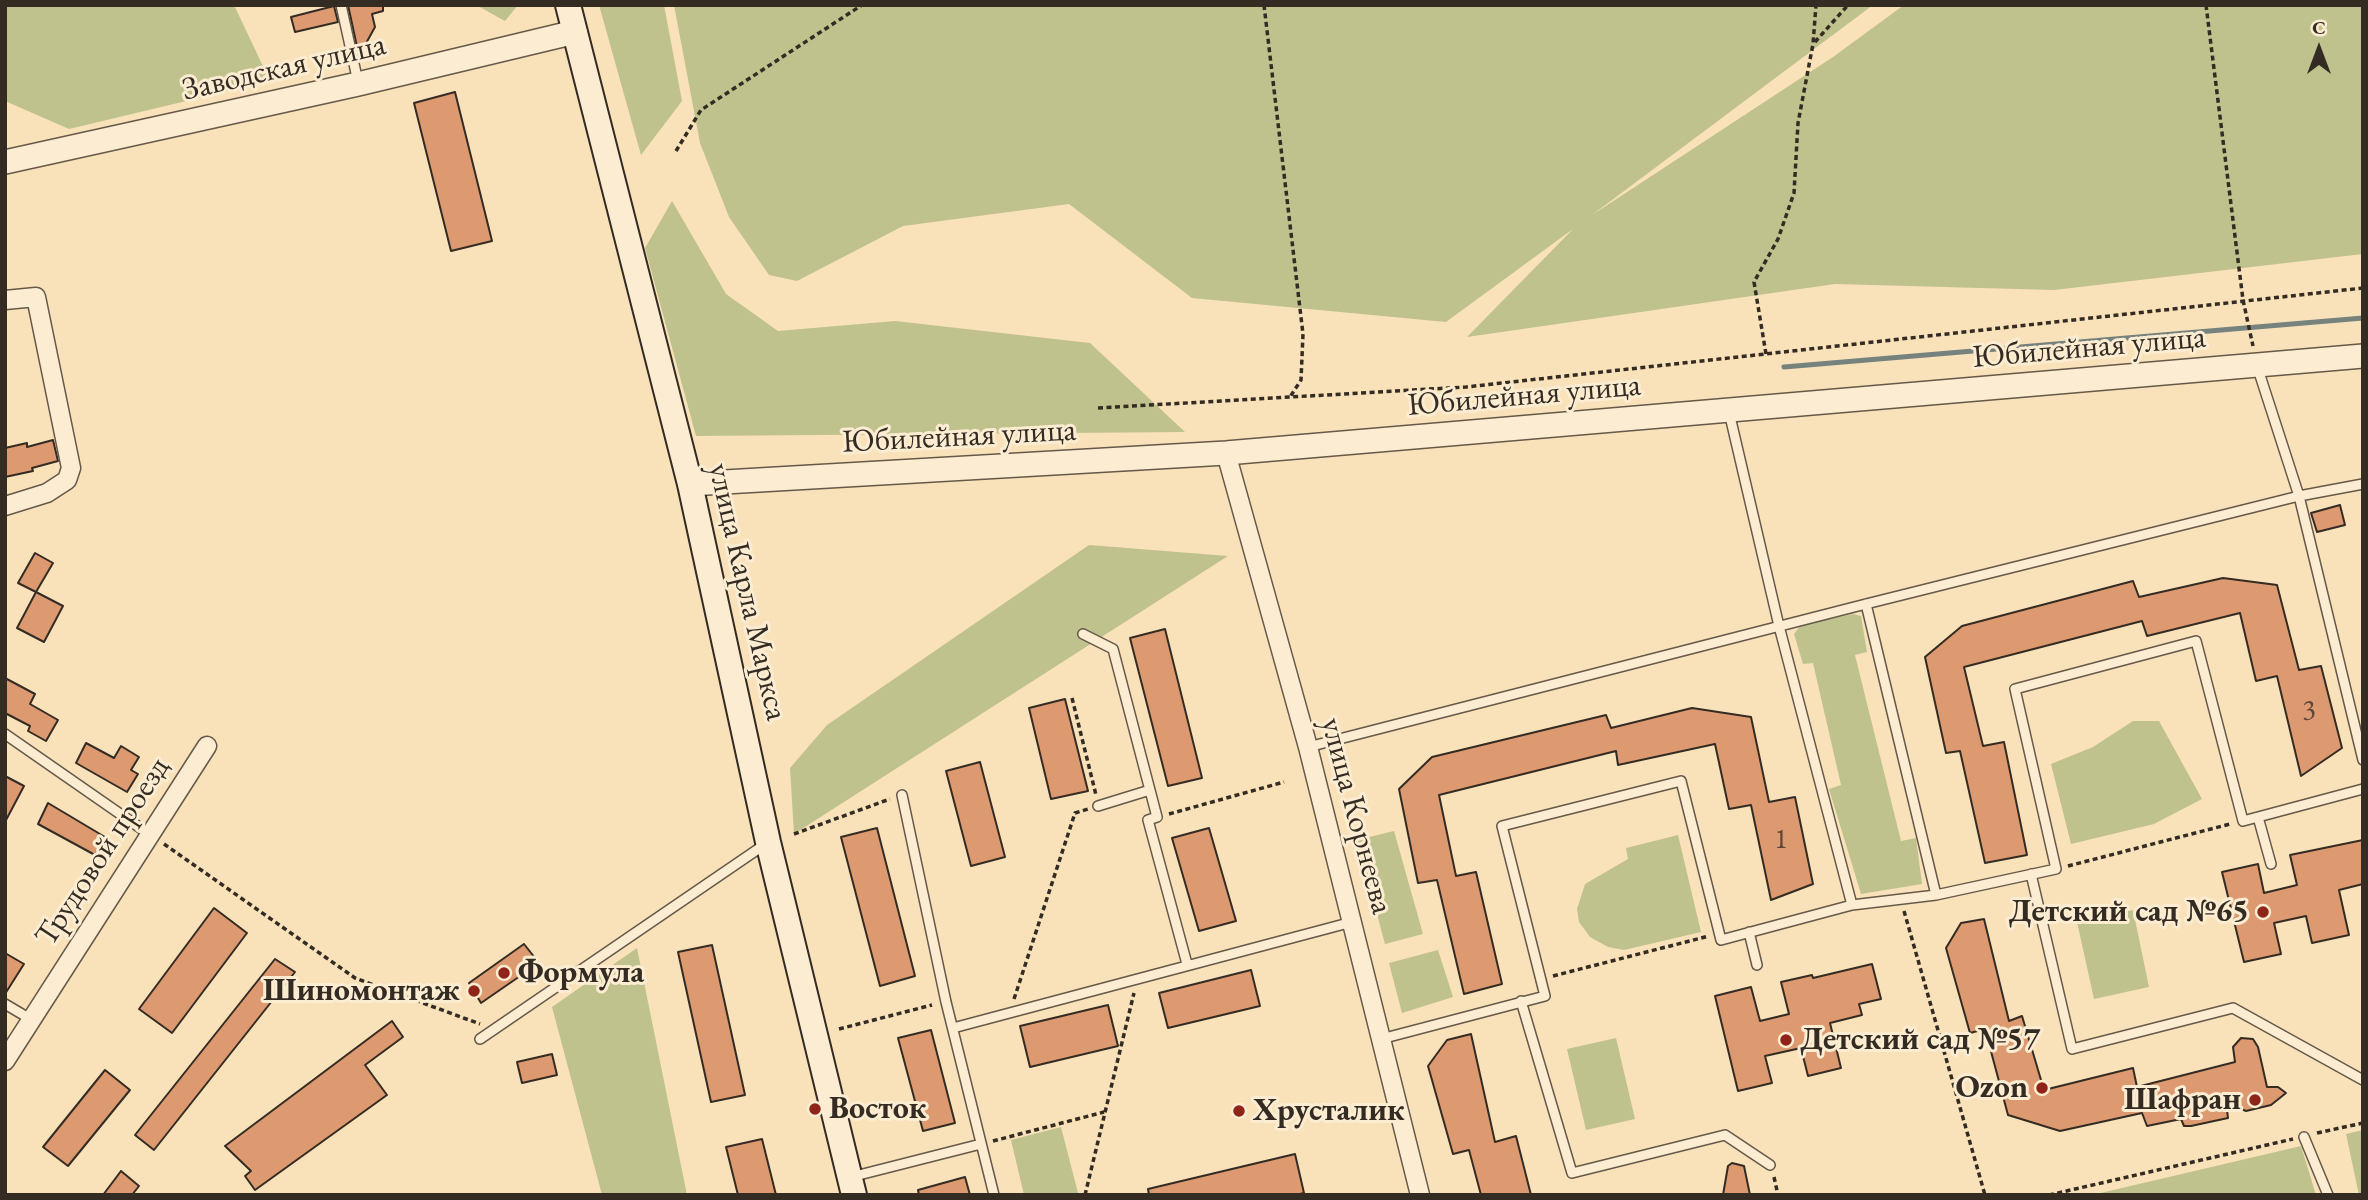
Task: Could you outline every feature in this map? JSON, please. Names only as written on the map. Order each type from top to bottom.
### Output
[{"type":"main road","name":"улица Карла Маркса","points":[[568,5],[690,484],[768,842],[852,1186]]},
{"type":"street","name":"Заводская улица","points":[[5,162],[358,84],[575,32]]},
{"type":"street","points":[[5,300],[37,297],[71,468],[67,480],[47,492],[5,506]]},
{"type":"street","name":"Юбилейная улица","points":[[690,484],[1226,453],[2363,356]]},
{"type":"street","name":"улица Корнеева","points":[[1226,453],[1308,747],[1420,1195]]},
{"type":"street","name":"Трудовой проезд","points":[[5,1061],[207,746]]},
{"type":"lane","points":[[341,5],[358,84]]},
{"type":"lane","points":[[2256,365],[2299,496],[2363,760]]},
{"type":"lane","points":[[1729,412],[1779,626],[1852,905]]},
{"type":"lane","points":[[1308,747],[2299,496],[2363,484]]},
{"type":"lane","points":[[1866,604],[1936,895]]},
{"type":"lane","points":[[1083,634],[1113,649],[1157,817],[1148,820],[1187,964]]},
{"type":"lane","points":[[1381,1039],[1545,996],[1502,826],[1681,781],[1721,940],[1852,905],[1936,895],[2056,869],[2015,689],[2196,641],[2243,821],[2363,789]]},
{"type":"lane","points":[[5,734],[149,834]]},
{"type":"lane","points":[[1098,806],[1150,790]]},
{"type":"lane","points":[[902,795],[946,1002],[994,1195]]},
{"type":"lane","points":[[2258,817],[2271,864]]},
{"type":"lane","points":[[480,1040],[768,842]]},
{"type":"lane","points":[[2031,874],[2072,1049],[2234,1008],[2363,1080]]},
{"type":"lane","points":[[953,1028],[1352,922]]},
{"type":"lane","points":[[1749,932],[1757,965]]},
{"type":"lane","points":[[1521,1001],[1572,1173],[1725,1135],[1770,1164]]},
{"type":"lane","points":[[5,1004],[32,1020]]},
{"type":"lane","points":[[2304,1137],[2328,1195]]},
{"type":"lane","points":[[852,1186],[981,1144]]},
{"type":"path","points":[[676,151],[701,110],[862,5]]},
{"type":"path","points":[[1264,5],[1303,334],[1301,380],[1290,398]]},
{"type":"path","points":[[1766,354],[1754,282],[1778,239],[1794,193],[1798,123],[1813,44],[1816,5]]},
{"type":"path","points":[[1813,44],[1849,5]]},
{"type":"path","points":[[2206,5],[2243,300],[2251,340]]},
{"type":"path","points":[[1098,408],[1466,387],[2363,288]]},
{"type":"path","points":[[1010,1011],[1075,813],[1098,806],[1072,698]]},
{"type":"path","points":[[1157,817],[1284,782]]},
{"type":"path","points":[[794,834],[902,795]]},
{"type":"path","points":[[2056,869],[2243,821]]},
{"type":"path","points":[[149,834],[355,978],[495,1030]]},
{"type":"path","points":[[1900,899],[1985,1195]]},
{"type":"path","points":[[1541,979],[1719,933]]},
{"type":"path","points":[[1085,1195],[1138,977]]},
{"type":"path","points":[[839,1029],[946,1002]]},
{"type":"path","points":[[981,1144],[1104,1112]]},
{"type":"path","points":[[2049,1195],[2363,1123]]},
{"type":"green space","points":[[5,5],[234,5],[270,81],[69,129],[5,101]]},
{"type":"green space","points":[[476,5],[518,5],[505,21]]},
{"type":"green space","points":[[599,5],[664,5],[682,101],[641,155]]},
{"type":"green space","points":[[674,5],[1873,5],[1592,215],[1833,57],[1904,5],[2363,5],[2363,254],[2054,290],[1835,284],[1467,337],[1573,229],[1446,322],[1192,298],[1069,204],[903,226],[797,281],[769,275],[729,217],[700,143]]},
{"type":"green space","points":[[672,201],[726,294],[778,331],[895,321],[1090,343],[1185,432],[696,436],[645,248]]},
{"type":"green space","points":[[1089,545],[1228,556],[794,834],[790,768],[827,725]]},
{"type":"green space","points":[[1853,614],[1861,616],[1867,652],[1855,655],[1901,841],[1916,838],[1922,884],[1861,894],[1829,789],[1841,785],[1813,663],[1803,664],[1794,634],[1801,625]]},
{"type":"green space","points":[[2133,721],[2159,721],[2202,799],[2154,824],[2071,844],[2051,764],[2093,747]]},
{"type":"green space","points":[[1394,831],[1423,934],[1385,944],[1357,840]]},
{"type":"green space","points":[[1678,835],[1701,932],[1624,950],[1608,947],[1590,937],[1579,922],[1577,909],[1585,884],[1628,859],[1626,848]]},
{"type":"green space","points":[[2133,910],[2149,987],[2094,999],[2077,922]]},
{"type":"green space","points":[[637,948],[687,1195],[602,1195],[552,1007]]},
{"type":"green space","points":[[1438,950],[1453,997],[1402,1013],[1389,963]]},
{"type":"green space","points":[[1616,1038],[1635,1119],[1586,1130],[1567,1049]]},
{"type":"green space","points":[[1061,1127],[1078,1193],[1024,1195],[1011,1140]]},
{"type":"green space","points":[[2363,1130],[2363,1195],[2359,1195],[2346,1134]]},
{"type":"green space","points":[[2301,1146],[2316,1195],[2092,1195]]},
{"type":"building","points":[[348,5],[383,5],[383,11],[372,14],[375,27],[359,56]]},
{"type":"building","points":[[334,6],[338,22],[295,32],[291,17]]},
{"type":"building","points":[[455,92],[492,241],[451,251],[414,103]]},
{"type":"building","points":[[53,440],[58,461],[32,468],[33,471],[5,477],[5,448],[27,443],[27,447]]},
{"type":"building","points":[[2340,505],[2345,525],[2317,532],[2311,513]]},
{"type":"building","points":[[35,553],[53,563],[36,592],[18,583]]},
{"type":"building","points":[[2223,578],[2277,585],[2299,670],[2321,666],[2342,748],[2301,776],[2277,676],[2256,681],[2240,613],[2147,636],[2142,621],[1964,667],[1983,746],[2004,742],[2027,855],[1985,863],[1960,751],[1946,753],[1925,657],[1962,626],[2133,581],[2139,597]]},
{"type":"building","points":[[36,592],[63,606],[44,642],[17,628]]},
{"type":"building","points":[[1165,629],[1202,778],[1168,786],[1130,638]]},
{"type":"building","points":[[5,678],[35,694],[30,704],[58,720],[46,741],[28,731],[30,726],[5,713]]},
{"type":"building","points":[[1065,699],[1088,791],[1051,799],[1029,708]]},
{"type":"building","points":[[1692,708],[1751,717],[1769,802],[1795,797],[1813,884],[1771,900],[1751,805],[1729,809],[1715,744],[1618,765],[1616,751],[1439,795],[1456,876],[1476,872],[1502,984],[1464,994],[1437,880],[1418,883],[1399,789],[1432,757],[1606,715],[1611,728]]},
{"type":"building","points":[[86,743],[114,758],[121,746],[139,757],[131,770],[138,774],[127,792],[76,763]]},
{"type":"building","points":[[980,762],[1005,857],[971,866],[946,771]]},
{"type":"building","points":[[5,776],[24,786],[5,822]]},
{"type":"building","points":[[48,803],[105,837],[95,855],[38,824]]},
{"type":"building","points":[[877,828],[915,976],[880,986],[841,837]]},
{"type":"building","points":[[1209,828],[1236,921],[1199,931],[1172,838]]},
{"type":"building","points":[[2363,840],[2363,884],[2339,890],[2349,935],[2312,943],[2306,916],[2274,923],[2281,954],[2244,962],[2222,872],[2258,864],[2264,893],[2297,885],[2290,855]]},
{"type":"building","points":[[214,908],[247,933],[172,1033],[139,1009]]},
{"type":"building","points":[[1984,919],[2009,1021],[2022,1016],[2044,1090],[2133,1068],[2137,1087],[2235,1062],[2233,1047],[2241,1038],[2253,1039],[2258,1047],[2267,1087],[2278,1087],[2286,1093],[2271,1105],[2246,1111],[2226,1102],[2228,1118],[2191,1126],[2184,1126],[2181,1119],[2147,1126],[2142,1113],[2060,1131],[2008,1115],[1985,1029],[1970,1033],[1946,948],[1961,923]]},
{"type":"building","name":"Формула","points":[[524,944],[539,963],[481,1003],[469,983]]},
{"type":"building","points":[[712,945],[745,1095],[711,1102],[678,952]]},
{"type":"building","points":[[5,953],[24,964],[5,994]]},
{"type":"building","points":[[275,959],[295,972],[154,1150],[135,1135]]},
{"type":"building","points":[[1872,964],[1881,999],[1859,1004],[1862,1015],[1830,1023],[1841,1068],[1808,1076],[1801,1048],[1765,1056],[1772,1083],[1738,1091],[1715,996],[1751,987],[1760,1021],[1789,1014],[1781,982],[1812,975],[1813,978]]},
{"type":"building","points":[[1251,970],[1260,1006],[1168,1028],[1159,993]]},
{"type":"building","points":[[1108,1005],[1118,1046],[1030,1067],[1020,1026]]},
{"type":"building","points":[[392,1021],[403,1037],[365,1065],[387,1095],[255,1190],[245,1176],[251,1171],[225,1146]]},
{"type":"building","points":[[931,1030],[955,1123],[923,1131],[898,1038]]},
{"type":"building","points":[[1471,1034],[1495,1142],[1516,1136],[1531,1195],[1481,1195],[1469,1150],[1453,1154],[1428,1066],[1447,1040]]},
{"type":"building","points":[[552,1054],[557,1075],[522,1083],[517,1062]]},
{"type":"building","points":[[105,1070],[130,1090],[68,1166],[43,1147]]},
{"type":"building","points":[[762,1139],[776,1195],[738,1195],[726,1147]]},
{"type":"building","points":[[1295,1154],[1304,1193],[1149,1195],[1148,1189]]},
{"type":"building","points":[[1732,1163],[1744,1166],[1750,1195],[1723,1195],[1728,1166]]},
{"type":"building","points":[[121,1171],[139,1186],[132,1195],[103,1195]]},
{"type":"building","points":[[965,1177],[970,1195],[919,1195],[918,1190]]},
{"type":"waterway","points":[[1784,367],[2363,318]]},
{"type":"place","name":"Детский сад №65","points":[[2263,912]]},
{"type":"place","name":"Формула","points":[[504,973]]},
{"type":"place","name":"Шиномонтаж","points":[[474,991]]},
{"type":"place","name":"Детский сад №57","points":[[1786,1040]]},
{"type":"place","name":"Ozon","points":[[2042,1088]]},
{"type":"place","name":"Шафран","points":[[2255,1100]]},
{"type":"place","name":"Восток","points":[[815,1109]]},
{"type":"place","name":"Хрусталик","points":[[1239,1111]]}]
